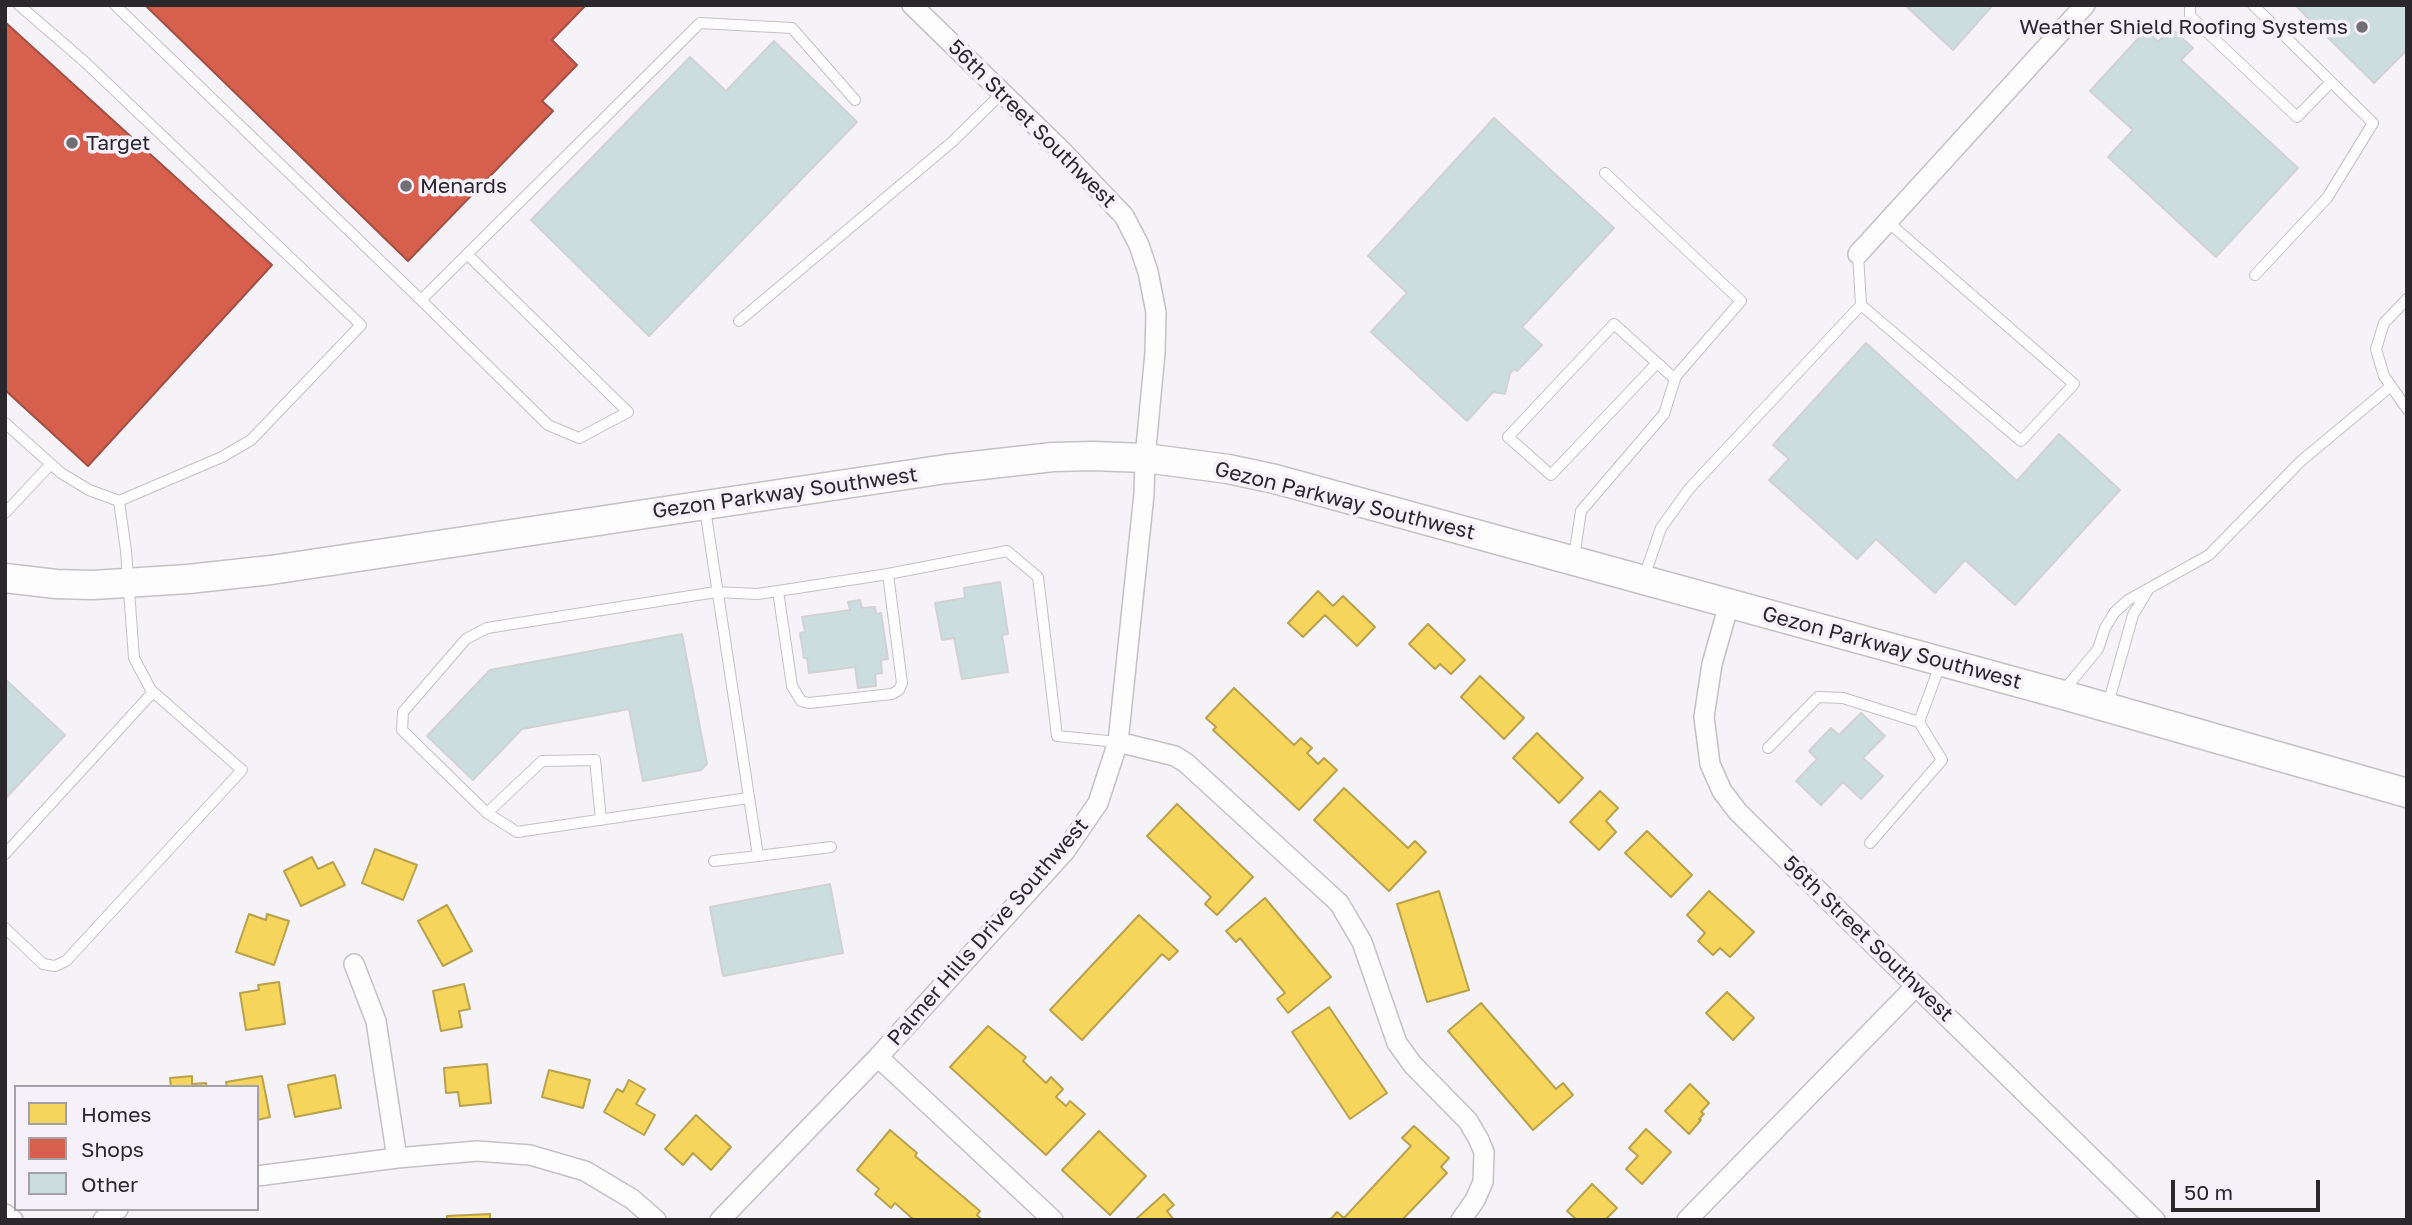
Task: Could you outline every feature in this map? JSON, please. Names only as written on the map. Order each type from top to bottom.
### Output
[{"type":"main road","name":"Gezon Parkway Southwest","points":[[5,578],[56,584],[128,583],[271,570],[946,469],[1017,460],[1093,456],[1144,458],[1228,469],[1275,480],[1941,661],[2407,793]]},
{"type":"street","name":"56th Street Southwest","points":[[912,5],[1124,216],[1139,246],[1156,312],[1155,353],[1144,458]]},
{"type":"street","points":[[1858,254],[2085,5]]},
{"type":"street","name":"Palmer Hills Drive Southwest","points":[[720,1220],[878,1057],[1065,851],[1098,803],[1118,742],[1144,494],[1144,458]]},
{"type":"street","name":"56th Street Southwest","points":[[1729,604],[1712,664],[1704,717],[1706,748],[1722,792],[1738,812],[2155,1220]]},
{"type":"street","points":[[1118,742],[1175,756],[1186,763],[1339,903],[1362,943],[1397,1042],[1413,1065],[1468,1121],[1479,1140],[1485,1162],[1480,1191],[1461,1220]]},
{"type":"street","points":[[354,964],[376,1021],[397,1158]]},
{"type":"street","points":[[1687,1220],[1916,986]]},
{"type":"street","points":[[878,1057],[1054,1220]]},
{"type":"street","points":[[259,1176],[477,1151],[530,1155],[585,1171],[632,1199],[656,1220]]},
{"type":"street","points":[[5,1214],[13,1220]]},
{"type":"lane","points":[[5,423],[50,465],[89,490],[119,500],[222,457],[251,440],[360,325],[85,62],[19,5]]},
{"type":"lane","points":[[115,5],[548,425],[579,438],[628,412],[467,254]]},
{"type":"lane","points":[[2190,5],[2190,16],[2297,117],[2331,82]]},
{"type":"lane","points":[[2253,5],[2373,123],[2327,198],[2255,275]]},
{"type":"lane","points":[[421,300],[700,23],[792,28],[856,100]]},
{"type":"lane","points":[[739,321],[952,142],[1002,93]]},
{"type":"lane","points":[[1574,561],[1581,511],[1664,414],[1675,379],[1741,301],[1605,173]]},
{"type":"lane","points":[[1858,254],[1861,305],[2021,441],[2074,384],[1888,222]]},
{"type":"lane","points":[[2407,299],[2384,323],[2376,349],[2378,361],[2407,409]]},
{"type":"lane","points":[[1643,581],[1661,528],[1689,489],[1861,305]]},
{"type":"lane","points":[[1657,363],[1551,475],[1508,437],[1614,324],[1675,379]]},
{"type":"lane","points":[[2060,694],[2098,649],[2105,628],[2114,613],[2128,600],[2209,555],[2301,461],[2391,386]]},
{"type":"lane","points":[[5,513],[50,465]]},
{"type":"lane","points":[[5,928],[43,964],[55,966],[66,961],[242,770],[153,692],[134,658],[119,500]]},
{"type":"lane","points":[[704,505],[758,856]]},
{"type":"lane","points":[[748,798],[517,832],[488,813],[402,730],[403,712],[466,639],[487,628],[716,592],[757,594],[888,575],[1007,551],[1038,577],[1057,736],[1118,742]]},
{"type":"lane","points":[[778,591],[792,686],[801,701],[809,703],[892,694],[899,690],[902,683],[888,575]]},
{"type":"lane","points":[[2107,708],[2133,615],[2148,590]]},
{"type":"lane","points":[[1919,722],[1941,661]]},
{"type":"lane","points":[[5,855],[153,692]]},
{"type":"lane","points":[[1768,748],[1818,697],[1843,698],[1919,722],[1942,760],[1870,843]]},
{"type":"lane","points":[[488,813],[542,761],[596,760],[601,820]]},
{"type":"lane","points":[[714,861],[831,847]]},
{"type":"building: Homes","points":[[1318,591],[1333,606],[1343,596],[1375,627],[1357,646],[1325,615],[1303,637],[1288,623]]},
{"type":"building: Homes","points":[[1428,624],[1465,660],[1451,674],[1440,664],[1435,669],[1409,644]]},
{"type":"building: Homes","points":[[1480,676],[1524,718],[1504,739],[1461,697]]},
{"type":"building: Homes","points":[[1234,688],[1294,745],[1301,738],[1312,748],[1307,753],[1318,764],[1324,758],[1337,770],[1299,810],[1213,730],[1216,727],[1206,718]]},
{"type":"building: Homes","points":[[1537,733],[1583,778],[1559,803],[1513,758]]},
{"type":"building: Homes","points":[[1344,788],[1408,848],[1415,841],[1426,852],[1389,891],[1314,820]]},
{"type":"building: Homes","points":[[1600,791],[1618,808],[1606,821],[1616,832],[1599,850],[1570,822]]},
{"type":"building: Homes","points":[[1177,804],[1253,877],[1217,915],[1205,904],[1211,897],[1147,836]]},
{"type":"building: Homes","points":[[1647,831],[1692,875],[1671,897],[1625,853]]},
{"type":"building: Homes","points":[[375,849],[417,865],[403,900],[362,883]]},
{"type":"building: Homes","points":[[312,857],[318,869],[333,862],[345,885],[301,906],[284,871]]},
{"type":"building: Homes","points":[[1439,891],[1469,990],[1427,1002],[1397,904]]},
{"type":"building: Homes","points":[[1709,891],[1754,932],[1730,957],[1720,948],[1713,955],[1698,941],[1705,933],[1687,915]]},
{"type":"building: Homes","points":[[1265,898],[1331,977],[1288,1013],[1277,999],[1285,993],[1240,938],[1236,942],[1226,931]]},
{"type":"building: Homes","points":[[447,905],[472,951],[443,966],[418,921]]},
{"type":"building: Homes","points":[[249,914],[266,920],[267,914],[289,921],[274,965],[236,952]]},
{"type":"building: Homes","points":[[1139,915],[1178,951],[1169,960],[1162,954],[1082,1040],[1050,1010]]},
{"type":"building: Homes","points":[[279,982],[285,1024],[246,1030],[240,993],[259,990],[258,985]]},
{"type":"building: Homes","points":[[464,984],[470,1009],[459,1011],[462,1027],[441,1031],[433,991]]},
{"type":"building: Homes","points":[[1727,992],[1754,1018],[1733,1040],[1706,1013]]},
{"type":"building: Homes","points":[[1481,1003],[1556,1089],[1563,1083],[1573,1095],[1533,1130],[1448,1031]]},
{"type":"building: Homes","points":[[1329,1007],[1387,1093],[1350,1119],[1292,1032]]},
{"type":"building: Homes","points":[[988,1026],[1026,1057],[1023,1061],[1046,1083],[1051,1077],[1063,1089],[1056,1097],[1066,1106],[1070,1101],[1085,1114],[1046,1155],[950,1067]]},
{"type":"building: Homes","points":[[487,1064],[491,1103],[460,1106],[458,1092],[446,1093],[444,1068]]},
{"type":"building: Homes","points":[[549,1070],[590,1080],[583,1108],[542,1097]]},
{"type":"building: Homes","points":[[335,1075],[341,1108],[295,1117],[288,1085]]},
{"type":"building: Homes","points":[[192,1076],[192,1084],[206,1085],[171,1085],[170,1078]]},
{"type":"building: Homes","points":[[262,1076],[270,1117],[259,1120],[259,1085],[227,1085],[226,1082]]},
{"type":"building: Homes","points":[[629,1080],[645,1089],[636,1104],[655,1115],[644,1135],[604,1112],[617,1089],[623,1092]]},
{"type":"building: Homes","points":[[1690,1084],[1709,1103],[1701,1112],[1704,1114],[1699,1119],[1701,1120],[1689,1134],[1665,1111]]},
{"type":"building: Homes","points":[[696,1115],[731,1147],[711,1170],[693,1153],[683,1165],[665,1149]]},
{"type":"building: Homes","points":[[1414,1126],[1449,1158],[1441,1167],[1447,1173],[1402,1220],[1330,1220],[1337,1212],[1344,1218],[1411,1146],[1402,1138]]},
{"type":"building: Homes","points":[[1646,1129],[1671,1152],[1642,1184],[1626,1169],[1638,1156],[1629,1148]]},
{"type":"building: Homes","points":[[890,1130],[917,1153],[915,1156],[980,1211],[977,1215],[982,1220],[914,1220],[895,1203],[891,1208],[875,1194],[879,1189],[857,1170]]},
{"type":"building: Homes","points":[[1099,1131],[1146,1176],[1110,1215],[1062,1170]]},
{"type":"building: Homes","points":[[1592,1184],[1617,1208],[1605,1220],[1577,1220],[1567,1211]]},
{"type":"building: Homes","points":[[1164,1194],[1174,1205],[1167,1211],[1174,1220],[1135,1220]]},
{"type":"building: Homes","points":[[490,1214],[490,1220],[447,1220],[447,1216]]},
{"type":"building: Shops","name":"Menards","points":[[145,5],[586,5],[552,40],[577,65],[542,101],[553,111],[408,261]]},
{"type":"building: Shops","name":"Target","points":[[5,22],[272,265],[88,466],[5,390]]},
{"type":"building: Other","points":[[1905,5],[1993,5],[1953,50]]},
{"type":"building: Other","name":"Weather Shield Roofing Systems","points":[[2295,5],[2407,5],[2407,50],[2374,83]]},
{"type":"building: Other","points":[[2171,28],[2193,48],[2181,60],[2298,168],[2216,257],[2108,157],[2133,130],[2090,91],[2146,30],[2158,42]]},
{"type":"building: Other","points":[[774,41],[857,122],[649,336],[531,220],[690,57],[726,91]]},
{"type":"building: Other","points":[[1494,118],[1614,228],[1522,327],[1542,345],[1517,371],[1514,369],[1510,373],[1505,394],[1493,392],[1467,421],[1371,332],[1407,293],[1368,256]]},
{"type":"building: Other","points":[[1866,343],[2017,481],[2059,434],[2120,490],[2015,605],[1965,560],[1935,593],[1876,539],[1857,559],[1769,480],[1789,459],[1773,445]]},
{"type":"building: Other","points":[[1000,582],[1008,634],[1002,635],[1008,672],[962,679],[954,638],[942,640],[935,603],[965,598],[964,588]]},
{"type":"building: Other","points":[[860,600],[862,608],[875,607],[876,614],[881,613],[888,659],[881,660],[882,673],[875,674],[876,686],[858,688],[855,667],[809,673],[800,633],[805,632],[802,617],[850,610],[848,602]]},
{"type":"building: Other","points":[[682,634],[707,764],[701,770],[643,781],[629,709],[522,729],[473,780],[427,736],[490,670]]},
{"type":"building: Other","points":[[5,679],[65,735],[5,799]]},
{"type":"building: Other","points":[[1861,713],[1885,736],[1863,758],[1883,776],[1861,799],[1843,782],[1821,805],[1796,781],[1817,759],[1809,751],[1831,728],[1839,735]]},
{"type":"building: Other","points":[[830,884],[843,953],[723,976],[710,907]]},
{"type":"place","name":"Weather Shield Roofing Systems","points":[[2362,27]]},
{"type":"place","name":"Target","points":[[72,143]]},
{"type":"place","name":"Menards","points":[[406,186]]}]
